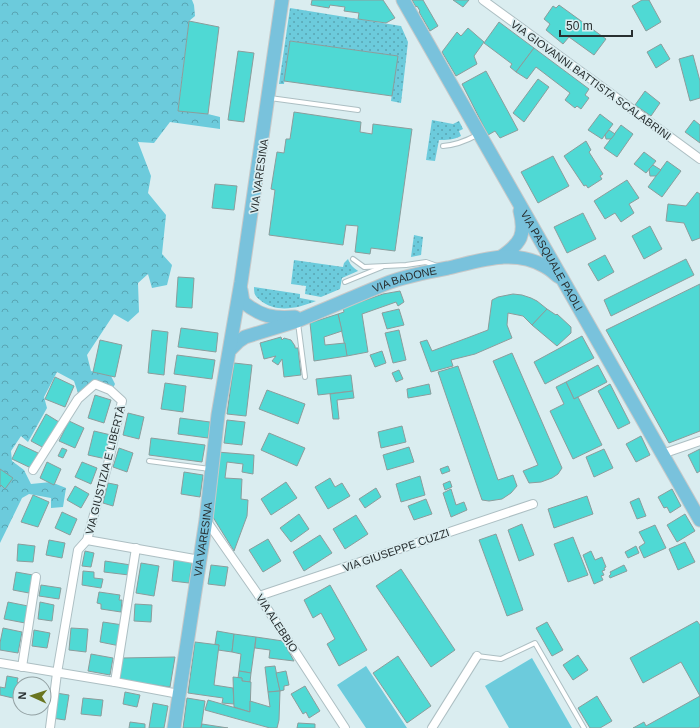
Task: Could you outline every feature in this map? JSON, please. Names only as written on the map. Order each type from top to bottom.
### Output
[{"type":"main road","name":"VIA VARESINA","points":[[174,728],[206,520],[218,415],[241,282],[283,0]]},
{"type":"main road","name":"VIA PASQUALE PAOLI","points":[[404,0],[700,520]]},
{"type":"main road","name":"VIA BADONE","points":[[500,257],[511,250],[518,241],[522,232],[523,222],[515,196]]},
{"type":"main road","name":"VIA BADONE","points":[[230,350],[245,337],[297,321],[398,279],[416,274],[500,257],[524,258],[534,261],[544,265],[564,280]]},
{"type":"main road","points":[[241,282],[242,305]]},
{"type":"main road","name":"VIA BADONE","points":[[242,305],[270,317],[280,318],[312,314]]},
{"type":"street","name":"VIA GIOVANNI BATTISTA SCALABRINI","points":[[483,0],[700,159]]},
{"type":"street","name":"VIA GIUSTIZIA E LIBERTÀ","points":[[33,470],[78,400],[94,384],[110,390],[122,401],[109,460],[86,540],[200,560]]},
{"type":"street","points":[[662,454],[700,441]]},
{"type":"street","name":"VIA GIUSEPPE CUZZI","points":[[259,596],[533,504]]},
{"type":"street","name":"VIA ALEBBIO","points":[[206,520],[259,596],[345,728]]},
{"type":"street","points":[[50,728],[78,550],[86,540]]},
{"type":"street","points":[[115,682],[136,548]]},
{"type":"street","points":[[22,667],[36,577]]},
{"type":"street","points":[[432,728],[477,656]]},
{"type":"street","points":[[0,663],[179,694]]},
{"type":"lane","points":[[269,98],[358,110]]},
{"type":"lane","name":"VIA VARESINA","points":[[242,305],[269,98]]},
{"type":"lane","points":[[443,146],[457,144],[479,134]]},
{"type":"lane","points":[[353,259],[364,267],[406,265],[426,262],[446,268]]},
{"type":"lane","points":[[346,282],[386,266]]},
{"type":"lane","points":[[297,321],[305,377]]},
{"type":"lane","name":"VIA VARESINA","points":[[230,350],[238,333]]},
{"type":"lane","points":[[149,461],[212,469]]},
{"type":"lane","points":[[477,656],[501,659],[535,643],[584,728]]},
{"type":"green space","points":[[0,0],[192,0],[195,16],[189,21],[178,110],[220,117],[220,129],[170,122],[154,143],[138,142],[151,176],[148,193],[166,215],[162,254],[172,265],[167,285],[152,288],[148,274],[138,283],[139,312],[128,322],[114,314],[87,355],[91,371],[111,376],[115,384],[112,390],[95,387],[78,393],[74,381],[57,372],[44,397],[47,408],[28,442],[21,436],[11,451],[12,461],[24,470],[31,484],[51,482],[66,488],[63,507],[51,508],[51,498],[29,494],[22,498],[0,543]]},
{"type":"green space","points":[[290,8],[401,26],[408,42],[401,103],[391,101],[397,56],[290,41],[284,84],[279,84]]},
{"type":"green space","points":[[432,120],[453,124],[459,121],[463,129],[459,131],[461,136],[450,140],[439,140],[435,161],[426,160]]},
{"type":"green space","points":[[414,235],[423,237],[421,255],[411,257]]},
{"type":"green space","points":[[348,259],[351,265],[358,271],[342,278],[340,289],[321,297],[305,294],[306,286],[291,284],[294,260],[343,267],[344,263]]},
{"type":"green space","points":[[254,287],[300,294],[300,298],[316,301],[302,306],[288,308],[273,307],[257,297]]},
{"type":"green space","points":[[532,658],[572,728],[509,728],[485,686]]},
{"type":"green space","points":[[366,666],[407,728],[366,728],[337,685]]},
{"type":"building","points":[[312,0],[383,0],[395,18],[386,23],[358,19],[359,13],[344,11],[345,7],[330,5],[329,8],[311,5]]},
{"type":"building","points":[[412,0],[423,0],[438,26],[430,31],[419,12],[420,11]]},
{"type":"building","points":[[453,0],[469,0],[463,7]]},
{"type":"building","points":[[642,0],[649,0],[661,22],[646,31],[632,6]]},
{"type":"building","points":[[559,5],[606,39],[594,55],[569,37],[563,44],[546,30],[550,24],[544,19],[553,6],[556,8]]},
{"type":"building","points":[[189,21],[219,27],[208,114],[178,111]]},
{"type":"building","points":[[499,22],[534,48],[516,72],[510,67],[512,64],[484,43]]},
{"type":"building","points":[[468,28],[484,42],[474,56],[477,64],[456,76],[442,52],[457,32],[461,36]]},
{"type":"building","points":[[290,41],[398,56],[392,96],[284,81]]},
{"type":"building","points":[[661,44],[670,59],[656,68],[647,52]]},
{"type":"building","points":[[534,48],[589,89],[585,95],[589,98],[581,109],[577,106],[575,108],[565,100],[570,93],[536,67],[527,79],[516,72]]},
{"type":"building","points":[[238,51],[254,53],[244,122],[228,120]]},
{"type":"building","points":[[693,55],[700,81],[700,98],[690,101],[679,59]]},
{"type":"building","points":[[486,71],[518,130],[500,138],[495,131],[488,135],[462,84]]},
{"type":"building","points":[[538,79],[549,87],[524,122],[513,113]]},
{"type":"building","points":[[645,91],[660,103],[651,116],[635,105]]},
{"type":"building","points":[[294,112],[361,122],[360,132],[372,134],[373,124],[412,129],[395,251],[371,248],[370,254],[355,252],[358,226],[346,225],[343,245],[269,235],[275,190],[271,189],[277,152],[284,153],[286,139],[290,139]]},
{"type":"building","points":[[600,114],[613,124],[602,139],[588,130]]},
{"type":"building","points":[[694,120],[700,125],[700,143],[685,132]]},
{"type":"building","points":[[621,125],[633,134],[617,157],[604,148]]},
{"type":"building","points":[[609,130],[615,134],[611,139],[606,139],[605,135]]},
{"type":"building","points":[[586,141],[591,150],[589,152],[603,174],[600,176],[602,179],[588,188],[586,185],[584,186],[564,156]]},
{"type":"building","points":[[644,152],[656,161],[646,173],[634,164]]},
{"type":"building","points":[[553,156],[569,186],[538,203],[521,172]]},
{"type":"building","points":[[667,161],[681,171],[662,197],[648,187]]},
{"type":"building","points":[[653,165],[661,170],[656,176],[650,176],[649,169]]},
{"type":"building","points":[[627,180],[639,198],[629,204],[634,213],[621,222],[615,213],[605,219],[594,201]]},
{"type":"building","points":[[215,184],[237,186],[234,210],[212,208]]},
{"type":"building","points":[[697,192],[700,194],[700,238],[692,241],[684,223],[666,221],[668,204],[686,206]]},
{"type":"building","points":[[583,213],[596,239],[567,253],[554,227]]},
{"type":"building","points":[[650,226],[662,249],[644,259],[632,236]]},
{"type":"building","points":[[605,255],[614,272],[598,281],[588,264]]},
{"type":"building","points":[[686,259],[694,275],[611,316],[604,300]]},
{"type":"building","points":[[178,277],[194,278],[192,308],[176,307]]},
{"type":"building","points":[[700,284],[700,431],[669,443],[606,330]]},
{"type":"building","points":[[400,291],[404,302],[398,306],[396,302],[362,314],[368,352],[347,356],[338,314],[344,312],[343,308],[383,294]]},
{"type":"building","points":[[513,294],[531,298],[547,309],[532,325],[523,316],[508,313],[507,325],[512,338],[475,354],[451,360],[453,366],[431,372],[420,342],[427,340],[432,351],[488,330],[492,300],[498,297]]},
{"type":"building","points":[[399,309],[404,325],[387,329],[382,313]]},
{"type":"building","points":[[547,309],[556,315],[557,314],[571,327],[571,333],[557,346],[532,325]]},
{"type":"building","points":[[338,314],[342,331],[324,337],[325,345],[345,343],[347,356],[314,361],[310,323]]},
{"type":"building","points":[[181,328],[218,333],[216,352],[178,347]]},
{"type":"building","points":[[152,330],[168,332],[164,375],[148,373]]},
{"type":"building","points":[[399,330],[406,360],[393,363],[385,333]]},
{"type":"building","points":[[582,336],[594,358],[545,384],[534,362]]},
{"type":"building","points":[[281,337],[282,340],[284,338],[291,340],[295,348],[298,348],[301,375],[284,377],[282,359],[278,365],[272,361],[276,356],[264,359],[260,343]]},
{"type":"building","points":[[100,340],[122,345],[115,377],[93,372]]},
{"type":"building","points":[[382,351],[386,363],[375,367],[370,355]]},
{"type":"building","points":[[512,353],[562,468],[558,474],[552,478],[541,482],[529,483],[523,471],[538,465],[493,361]]},
{"type":"building","points":[[177,355],[215,360],[212,379],[174,374]]},
{"type":"building","points":[[234,363],[252,365],[246,416],[227,414]]},
{"type":"building","points":[[598,365],[607,382],[574,399],[566,382]]},
{"type":"building","points":[[458,366],[498,480],[513,475],[517,486],[511,493],[502,499],[489,501],[482,500],[438,372]]},
{"type":"building","points":[[399,370],[403,379],[396,382],[392,373]]},
{"type":"building","points":[[351,375],[353,391],[318,395],[316,379]]},
{"type":"building","points":[[55,377],[74,386],[65,407],[45,399]]},
{"type":"building","points":[[566,382],[574,399],[578,397],[602,445],[573,459],[550,411],[564,404],[556,387]]},
{"type":"building","points":[[165,383],[186,386],[183,412],[161,409]]},
{"type":"building","points":[[429,384],[431,394],[408,398],[407,389]]},
{"type":"building","points":[[610,384],[630,423],[618,429],[598,391]]},
{"type":"building","points":[[267,390],[305,404],[298,424],[259,409]]},
{"type":"building","points":[[353,391],[354,398],[337,400],[339,419],[333,419],[330,394]]},
{"type":"building","points":[[95,395],[111,400],[104,423],[88,418]]},
{"type":"building","points":[[128,413],[144,417],[139,439],[123,435]]},
{"type":"building","points":[[46,414],[59,422],[44,448],[31,441]]},
{"type":"building","points":[[180,418],[210,422],[208,438],[178,434]]},
{"type":"building","points":[[227,420],[245,422],[242,445],[224,443]]},
{"type":"building","points":[[69,421],[84,428],[75,448],[59,441]]},
{"type":"building","points":[[402,426],[406,442],[381,448],[378,432]]},
{"type":"building","points":[[94,431],[111,435],[106,459],[88,455]]},
{"type":"building","points":[[269,433],[305,448],[297,466],[261,450]]},
{"type":"building","points":[[641,436],[650,455],[636,462],[626,444]]},
{"type":"building","points":[[151,438],[205,445],[202,462],[149,455]]},
{"type":"building","points":[[19,444],[38,453],[31,468],[12,459]]},
{"type":"building","points":[[409,447],[414,462],[387,470],[383,455]]},
{"type":"building","points":[[62,448],[67,450],[63,458],[58,456]]},
{"type":"building","points":[[119,448],[133,453],[127,472],[113,467]]},
{"type":"building","points":[[604,449],[613,468],[594,477],[586,457]]},
{"type":"building","points":[[700,449],[700,471],[697,473],[688,455]]},
{"type":"building","points":[[217,452],[254,455],[253,474],[242,472],[243,464],[227,462],[225,478],[242,479],[241,499],[248,500],[247,516],[234,551],[211,514]]},
{"type":"building","points":[[47,462],[61,469],[54,485],[40,478]]},
{"type":"building","points":[[82,462],[97,468],[91,484],[75,477]]},
{"type":"building","points":[[448,466],[450,471],[442,474],[440,469]]},
{"type":"building","points":[[0,469],[13,478],[5,489],[1,485],[0,487]]},
{"type":"building","points":[[184,472],[203,475],[200,497],[181,494]]},
{"type":"building","points":[[420,476],[425,495],[401,502],[396,484]]},
{"type":"building","points":[[330,478],[335,487],[342,483],[350,496],[328,509],[315,487]]},
{"type":"building","points":[[450,481],[452,487],[445,490],[443,484]]},
{"type":"building","points":[[286,482],[297,498],[271,515],[261,499]]},
{"type":"building","points":[[108,483],[118,485],[113,506],[103,503]]},
{"type":"building","points":[[75,486],[89,494],[81,508],[67,500]]},
{"type":"building","points":[[376,488],[381,497],[365,508],[359,499]]},
{"type":"building","points":[[451,489],[456,505],[464,502],[467,510],[451,517],[443,493]]},
{"type":"building","points":[[672,489],[681,506],[670,513],[667,507],[664,508],[658,497]]},
{"type":"building","points":[[33,495],[49,502],[38,527],[21,522]]},
{"type":"building","points":[[587,496],[593,514],[554,528],[548,509]]},
{"type":"building","points":[[639,498],[646,516],[637,519],[630,502]]},
{"type":"building","points":[[426,499],[432,514],[414,520],[408,506]]},
{"type":"building","points":[[62,512],[77,519],[70,535],[55,528]]},
{"type":"building","points":[[299,514],[309,529],[291,542],[280,528]]},
{"type":"building","points":[[685,514],[695,531],[677,542],[667,525]]},
{"type":"building","points":[[356,515],[368,534],[345,549],[333,529]]},
{"type":"building","points":[[522,524],[534,555],[519,561],[508,530]]},
{"type":"building","points":[[655,525],[666,548],[644,558],[639,547],[645,543],[639,532]]},
{"type":"building","points":[[496,534],[523,610],[507,616],[479,540]]},
{"type":"building","points":[[320,535],[332,553],[304,571],[293,552]]},
{"type":"building","points":[[573,537],[588,575],[568,582],[554,544]]},
{"type":"building","points":[[268,539],[281,561],[263,572],[249,550]]},
{"type":"building","points":[[49,540],[65,543],[62,558],[46,555]]},
{"type":"building","points":[[685,542],[695,562],[678,570],[669,549]]},
{"type":"building","points":[[18,544],[35,546],[33,562],[17,561]]},
{"type":"building","points":[[636,546],[639,553],[628,558],[625,552]]},
{"type":"building","points":[[85,551],[94,553],[91,567],[82,566]]},
{"type":"building","points":[[591,551],[595,560],[602,557],[606,567],[604,568],[605,570],[602,571],[604,575],[601,576],[603,580],[594,584],[583,555]]},
{"type":"building","points":[[174,560],[192,562],[189,583],[172,581]]},
{"type":"building","points":[[105,561],[131,565],[129,575],[104,572]]},
{"type":"building","points":[[141,563],[159,566],[154,596],[136,593]]},
{"type":"building","points":[[211,565],[228,567],[225,586],[208,584]]},
{"type":"building","points":[[624,565],[627,571],[610,578],[610,572]]},
{"type":"building","points":[[401,569],[455,650],[431,667],[376,586]]},
{"type":"building","points":[[83,571],[94,572],[94,578],[103,579],[101,588],[82,585]]},
{"type":"building","points":[[16,572],[33,575],[29,593],[13,590]]},
{"type":"building","points":[[41,585],[61,588],[59,599],[39,596]]},
{"type":"building","points":[[330,585],[367,650],[339,666],[327,644],[335,639],[321,613],[313,618],[304,600]]},
{"type":"building","points":[[99,592],[120,595],[119,600],[122,600],[121,612],[101,609],[101,604],[97,603]]},
{"type":"building","points":[[8,602],[28,606],[25,623],[4,619]]},
{"type":"building","points":[[40,602],[54,605],[52,621],[38,619]]},
{"type":"building","points":[[135,604],[152,605],[151,622],[134,621]]},
{"type":"building","points":[[697,621],[700,625],[700,696],[681,662],[643,683],[630,658]]},
{"type":"building","points":[[103,622],[123,625],[120,646],[100,642]]},
{"type":"building","points":[[547,622],[563,650],[552,656],[536,628]]},
{"type":"building","points":[[3,628],[22,632],[18,653],[0,650]]},
{"type":"building","points":[[71,628],[88,629],[86,652],[69,650]]},
{"type":"building","points":[[34,630],[50,633],[47,648],[32,646]]},
{"type":"building","points":[[217,631],[234,634],[232,652],[218,650],[219,645],[215,644]]},
{"type":"building","points":[[234,634],[256,637],[251,673],[239,671],[241,654],[232,652]]},
{"type":"building","points":[[256,637],[283,641],[294,661],[269,658],[270,650],[255,648]]},
{"type":"building","points":[[195,642],[219,645],[214,685],[233,688],[234,704],[222,703],[223,698],[188,693]]},
{"type":"building","points":[[91,654],[113,658],[110,675],[88,671]]},
{"type":"building","points":[[578,655],[588,670],[573,680],[563,665]]},
{"type":"building","points":[[398,656],[431,706],[407,723],[373,673]]},
{"type":"building","points":[[175,657],[170,687],[118,680],[122,658]]},
{"type":"building","points":[[275,666],[280,691],[268,692],[265,667]]},
{"type":"building","points":[[239,671],[251,673],[250,682],[242,681],[242,678],[238,678]]},
{"type":"building","points":[[286,671],[289,685],[284,686],[284,690],[280,691],[276,673]]},
{"type":"building","points":[[7,676],[12,677],[12,698],[0,695],[0,687],[5,688]]},
{"type":"building","points":[[233,677],[242,678],[242,681],[251,682],[250,712],[234,707]]},
{"type":"building","points":[[305,686],[320,711],[309,718],[306,712],[303,714],[291,694]]},
{"type":"building","points":[[280,691],[279,720],[277,728],[270,728],[205,710],[208,700],[250,712],[250,701],[270,707],[268,692]]},
{"type":"building","points":[[125,692],[140,695],[137,707],[123,704]]},
{"type":"building","points":[[56,693],[69,695],[65,720],[52,718]]},
{"type":"building","points":[[597,696],[612,721],[600,728],[590,728],[578,708]]},
{"type":"building","points":[[700,696],[700,727],[698,728],[633,728],[644,722],[646,726]]},
{"type":"building","points":[[83,698],[103,700],[101,716],[81,714]]},
{"type":"building","points":[[187,698],[205,701],[201,728],[183,728]]},
{"type":"building","points":[[153,703],[168,706],[164,728],[149,728]]},
{"type":"building","points":[[130,722],[145,724],[145,728],[129,728]]},
{"type":"building","points":[[298,723],[315,724],[315,728],[297,728]]},
{"type":"building","points":[[202,724],[228,728],[201,728]]}]
